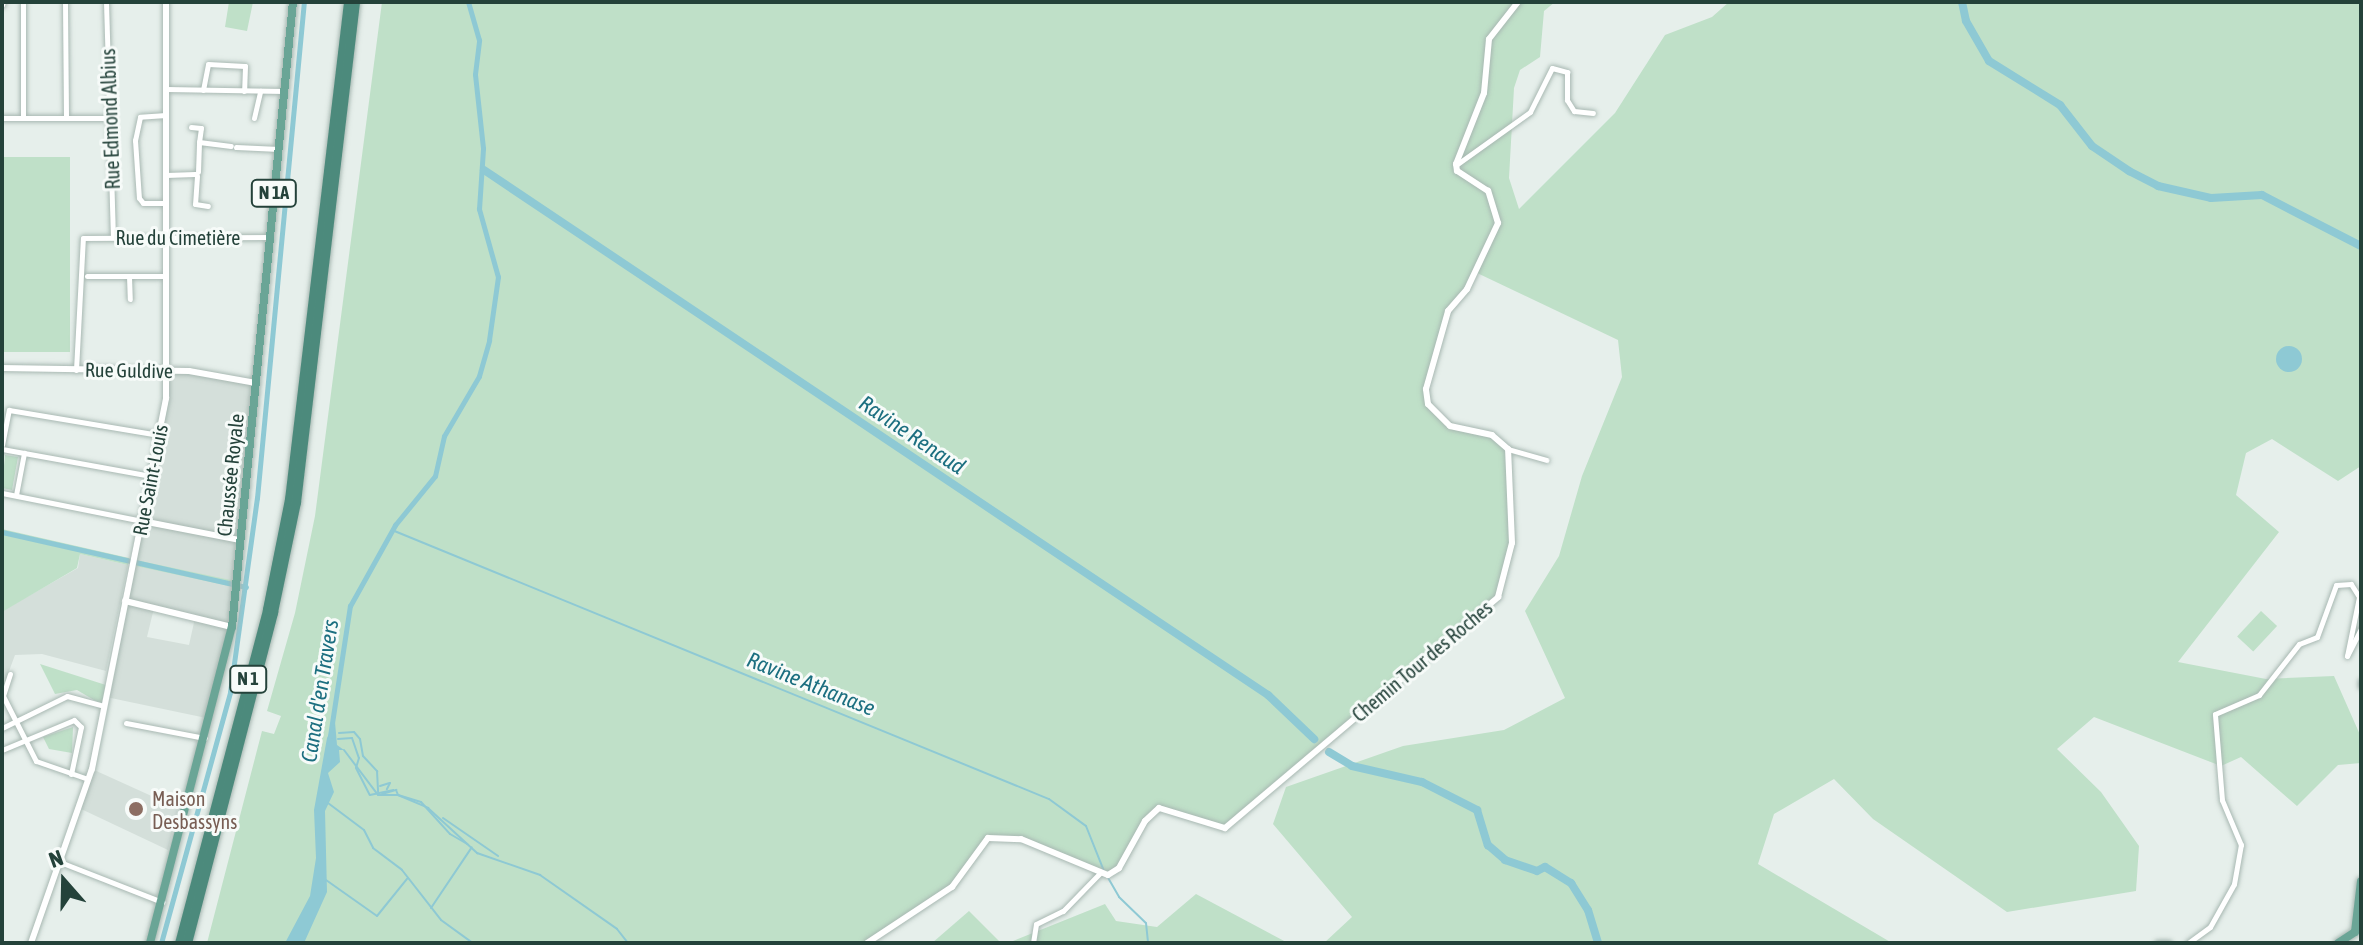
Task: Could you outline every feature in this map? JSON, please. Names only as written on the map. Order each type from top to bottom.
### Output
[{"type":"highway","name":"N 1","points":[[179,943],[267,609],[289,499],[348,2]]},
{"type":"highway","name":"N 1","points":[[187,943],[273,612],[296,502],[355,2]]},
{"type":"main road","name":"Chaussée Royale","points":[[150,943],[206,738],[232,627],[293,2]]},
{"type":"main road","points":[[2338,943],[2355,932],[2361,881]]},
{"type":"street","points":[[23,2],[23,118]]},
{"type":"street","points":[[65,2],[66,118]]},
{"type":"street","name":"Rue Edmond Albius","points":[[106,2],[113,236]]},
{"type":"street","name":"Rue Saint-Louis","points":[[31,943],[88,779],[159,435],[166,372],[166,2]]},
{"type":"street","points":[[1456,165],[1484,93],[1489,39],[1518,2]]},
{"type":"street","points":[[203,90],[208,64],[245,66],[244,91]]},
{"type":"street","points":[[1456,165],[1530,112],[1552,68],[1567,72],[1567,100],[1574,111],[1593,113]]},
{"type":"street","points":[[166,89],[285,91]]},
{"type":"street","points":[[254,118],[260,91]]},
{"type":"street","points":[[166,115],[140,117],[135,140],[139,198],[143,203],[166,203]]},
{"type":"street","points":[[2,118],[110,118]]},
{"type":"street","points":[[191,127],[201,128],[195,204],[208,206]]},
{"type":"street","points":[[199,142],[279,149]]},
{"type":"street","points":[[1456,165],[1488,191],[1499,216],[1467,289],[1448,311],[1427,373],[1428,404],[1450,426],[1492,435],[1508,449],[1546,460]]},
{"type":"street","points":[[166,175],[197,174]]},
{"type":"street","name":"Rue du Cimetière","points":[[76,370],[79,245],[86,237],[270,237]]},
{"type":"street","points":[[129,275],[130,299]]},
{"type":"street","points":[[87,276],[166,276]]},
{"type":"street","name":"Rue Guldive","points":[[2,368],[166,372],[256,383]]},
{"type":"street","points":[[150,476],[2,447],[9,410],[159,435]]},
{"type":"street","name":"Chemin Tour des Roches","points":[[1100,873],[1119,868],[1145,821],[1159,808],[1225,828],[1486,612],[1505,581],[1512,543],[1508,449]]},
{"type":"street","points":[[16,495],[24,453]]},
{"type":"street","points":[[2,493],[240,540]]},
{"type":"street","points":[[2188,943],[2210,927],[2234,884],[2241,845],[2222,800],[2215,714],[2259,695],[2299,644],[2317,637],[2336,585],[2351,584],[2359,597],[2347,656],[2361,628]]},
{"type":"street","points":[[125,601],[232,627]]},
{"type":"street","points":[[10,674],[3,696],[36,761],[88,779]]},
{"type":"street","points":[[2,728],[67,696],[104,706]]},
{"type":"street","points":[[2,750],[27,742],[67,721],[78,722],[71,774]]},
{"type":"street","points":[[126,723],[206,738]]},
{"type":"street","points":[[867,943],[952,887],[988,838],[1021,839],[1100,873],[1063,911],[1036,924],[1033,943]]},
{"type":"street","points":[[60,862],[162,902]]},
{"type":"street","points":[[2157,943],[2169,943]]},
{"type":"shaded area","points":[[189,371],[256,383],[232,627],[211,719],[106,697],[166,398],[166,372]],"holes":[[[154,608],[195,618],[189,645],[147,637]]]},
{"type":"shaded area","points":[[80,554],[128,565],[106,671],[42,654],[15,655],[2,690],[2,611],[78,568]]},
{"type":"shaded area","points":[[92,769],[178,808],[168,850],[79,808]]},
{"type":"green space","points":[[229,2],[253,2],[247,31],[225,27]]},
{"type":"green space","points":[[382,2],[1555,2],[1544,11],[1540,57],[1520,70],[1514,88],[1509,178],[1519,209],[1615,113],[1665,35],[1712,17],[1729,2],[2361,2],[2361,466],[2338,481],[2272,439],[2246,453],[2236,495],[2279,532],[2178,662],[2266,679],[2334,676],[2361,737],[2361,763],[2338,765],[2297,806],[2241,757],[2221,766],[2094,717],[2057,749],[2101,792],[2139,846],[2136,891],[2007,912],[1873,819],[1834,779],[1774,814],[1758,864],[1892,943],[1324,943],[1352,917],[1273,824],[1286,787],[1403,746],[1504,730],[1565,698],[1525,611],[1559,556],[1582,476],[1622,377],[1618,340],[1475,272],[1448,312],[1426,389],[1428,404],[1450,426],[1492,435],[1508,449],[1513,528],[1498,597],[1221,829],[1163,806],[1149,815],[1125,859],[1108,875],[1021,839],[988,838],[960,878],[867,943],[207,943],[262,731],[274,734],[281,716],[267,711],[295,613],[315,516]]},
{"type":"green space","points":[[2,157],[70,157],[70,352],[2,352]]},
{"type":"green space","points":[[5,455],[18,457],[12,490],[2,488]]},
{"type":"green space","points":[[2,529],[129,558],[128,565],[80,554],[77,568],[2,612]]},
{"type":"green space","points":[[136,560],[233,581],[232,586],[135,566]]},
{"type":"green space","points":[[2261,611],[2277,626],[2253,652],[2237,637]]},
{"type":"green space","points":[[40,664],[109,686],[104,706],[77,690],[55,694]]},
{"type":"green space","points":[[73,727],[72,753],[49,749],[43,737]]},
{"type":"green space","points":[[1196,894],[1288,943],[1008,943],[1105,904],[1116,921],[1157,927]]},
{"type":"green space","points":[[969,911],[1001,943],[932,943]]},
{"type":"water","points":[[2289,346],[2298,350],[2302,359],[2298,368],[2289,372],[2280,368],[2276,359],[2280,350]]},
{"type":"water","points":[[335,722],[337,745],[344,750],[339,750],[340,762],[328,773],[334,792],[325,811],[327,892],[304,943],[285,943],[310,896],[316,858],[314,810],[327,738]]},
{"type":"waterway","points":[[161,943],[230,692],[257,498],[304,2]]},
{"type":"waterway","name":"Canal d'en Travers","points":[[330,736],[350,606],[395,525],[435,476],[444,436],[479,376],[489,340],[498,277],[479,209],[483,148],[475,74],[479,40],[468,2]]},
{"type":"waterway","points":[[1962,2],[1966,21],[1989,61],[2060,105],[2092,146],[2129,171],[2158,186],[2211,198],[2262,195],[2361,246]]},
{"type":"waterway","name":"Ravine Renaud","points":[[484,170],[1268,695],[1314,739]]},
{"type":"waterway","name":"Ravine Athanase","points":[[392,530],[1049,799],[1086,826],[1104,871]]},
{"type":"waterway","points":[[2,532],[246,587]]},
{"type":"waterway","points":[[339,733],[354,732],[360,739],[363,756],[377,771],[378,792]]},
{"type":"waterway","points":[[338,739],[352,738],[359,758],[356,768],[370,795],[393,790]]},
{"type":"waterway","points":[[344,750],[378,795],[398,795],[428,808],[477,853],[540,875],[617,929],[628,943]]},
{"type":"waterway","name":"Ravine Renaud","points":[[1329,752],[1352,766],[1422,782],[1477,810],[1488,845],[1505,860],[1537,871],[1545,867],[1571,883],[1588,910],[1598,943]]},
{"type":"waterway","points":[[380,786],[390,783],[387,789]]},
{"type":"waterway","points":[[382,794],[396,790],[398,795],[421,802],[450,834],[467,844]]},
{"type":"waterway","points":[[328,803],[364,830],[373,848],[402,870],[441,920],[473,943]]},
{"type":"waterway","points":[[443,818],[498,856]]},
{"type":"waterway","points":[[431,908],[472,847]]},
{"type":"waterway","name":"Ravine Athanase","points":[[1107,876],[1119,897],[1146,923],[1148,943]]},
{"type":"waterway","points":[[326,880],[377,916],[407,879]]},
{"type":"place","name":"Maison Desbassyns","points":[[136,809]]}]
